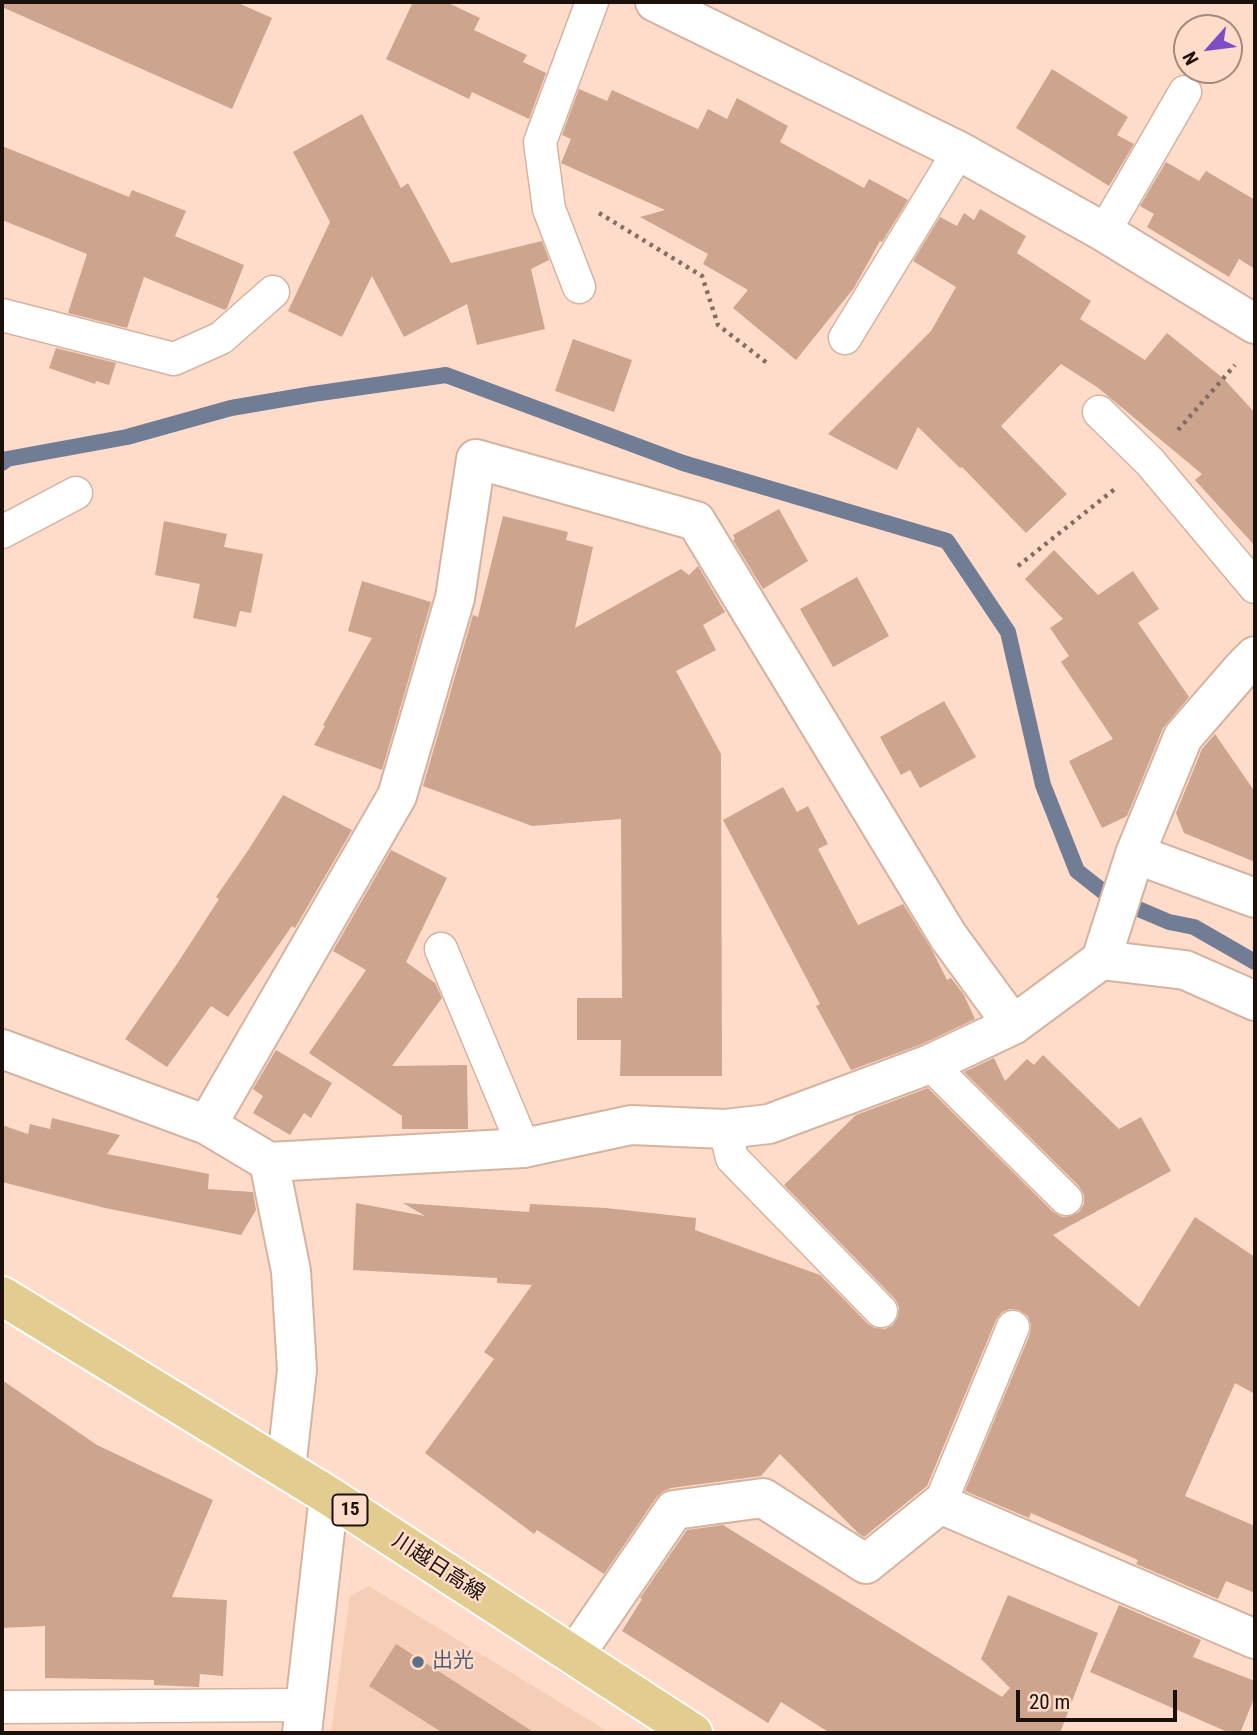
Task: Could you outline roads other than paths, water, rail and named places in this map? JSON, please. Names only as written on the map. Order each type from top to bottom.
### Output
[{"type":"main road","name":"川越日高線","points":[[2,1296],[286,1469],[693,1733]]},
{"type":"street","points":[[655,2],[959,151],[1104,232],[1255,324]]},
{"type":"street","points":[[207,1125],[397,796],[455,598],[476,459],[696,521],[948,936],[1013,1025]]},
{"type":"street","points":[[2,1049],[207,1125],[269,1162],[524,1147],[631,1125],[726,1129],[769,1124],[930,1064],[1013,1025],[1104,949],[1130,867],[1183,737],[1251,665]]},
{"type":"street","points":[[1130,867],[1255,898]]},
{"type":"street","points":[[1104,949],[1185,970],[1255,1001]]},
{"type":"street","points":[[269,1162],[291,1271],[297,1370],[286,1469]]},
{"type":"street","points":[[304,1719],[328,1496]]},
{"type":"street","points":[[574,1656],[674,1510],[763,1498],[866,1564],[940,1504],[1255,1639]]},
{"type":"lane","points":[[579,287],[549,209],[540,142],[592,2]]},
{"type":"lane","points":[[1104,232],[1185,92]]},
{"type":"lane","points":[[845,338],[959,151]]},
{"type":"lane","points":[[2,314],[174,359],[221,338],[273,292]]},
{"type":"lane","points":[[1099,412],[1150,461],[1255,587]]},
{"type":"lane","points":[[2,531],[76,493]]},
{"type":"lane","points":[[441,948],[524,1147]]},
{"type":"lane","points":[[930,1064],[1066,1199]]},
{"type":"lane","points":[[726,1129],[732,1158],[881,1311]]},
{"type":"lane","points":[[940,1504],[1013,1327]]},
{"type":"lane","points":[[4,1707],[304,1719]]},
{"type":"waterway","points":[[2,463],[7,459],[127,437],[231,408],[446,375],[683,463],[947,541],[1008,632],[1043,785],[1077,871],[1110,897],[1169,922],[1194,927],[1255,962]]},
{"type":"place","name":"出光","points":[[418,1662]]}]
